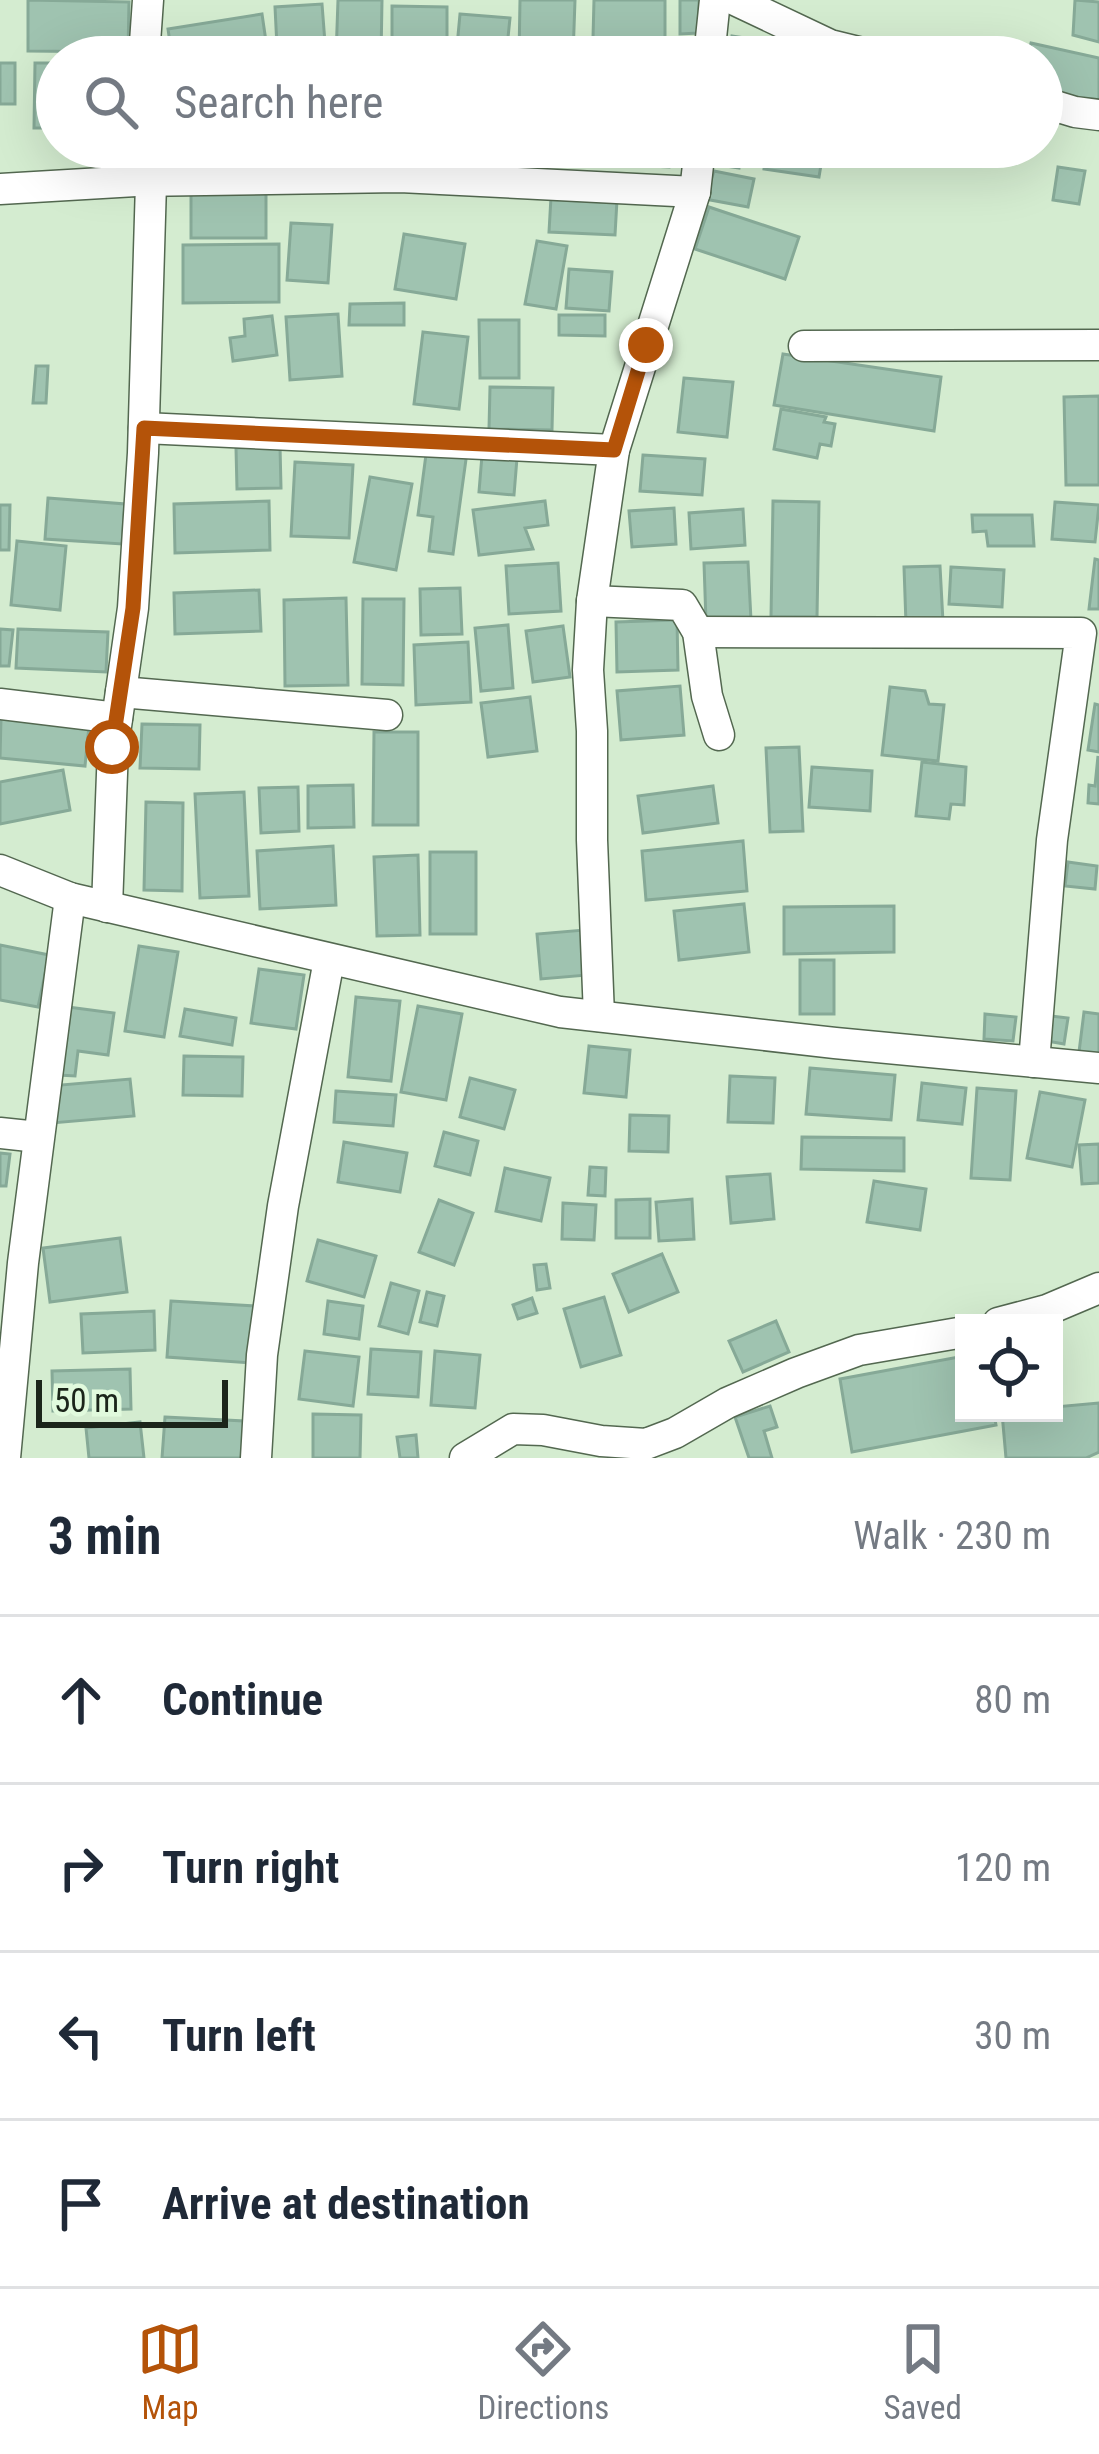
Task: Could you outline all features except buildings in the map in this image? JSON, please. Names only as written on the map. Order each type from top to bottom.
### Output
[{"type":"street","points":[[145,36],[148,0]]},
{"type":"street","points":[[711,36],[715,0]]},
{"type":"street","points":[[735,0],[811,36]]},
{"type":"street","points":[[1063,108],[1099,115]]},
{"type":"street","points":[[106,907],[112,747],[133,608],[144,428],[142,168]]},
{"type":"street","points":[[599,1016],[588,670],[592,601],[614,450],[695,192],[698,168]]},
{"type":"street","points":[[0,189],[400,177],[695,192]]},
{"type":"street","points":[[804,346],[1099,345]]},
{"type":"street","points":[[144,428],[614,450]]},
{"type":"street","points":[[592,601],[682,604],[698,632],[707,696],[719,735]]},
{"type":"street","points":[[698,632],[1081,633],[1052,840],[1034,1062]]},
{"type":"street","points":[[0,704],[387,715]]},
{"type":"street","points":[[0,870],[70,898],[560,1012],[1099,1068]]},
{"type":"street","points":[[5,1458],[12,1262],[38,1137],[70,898]]},
{"type":"street","points":[[256,1458],[262,1355],[277,1249],[329,960]]},
{"type":"street","points":[[0,1133],[38,1137]]},
{"type":"street","points":[[1032,1314],[1099,1288]]},
{"type":"street","points":[[465,1458],[514,1430],[646,1444],[796,1372],[859,1350],[955,1334]]},
{"type":"route","points":[[112,747],[133,608],[144,428],[614,450],[646,345]]}]
